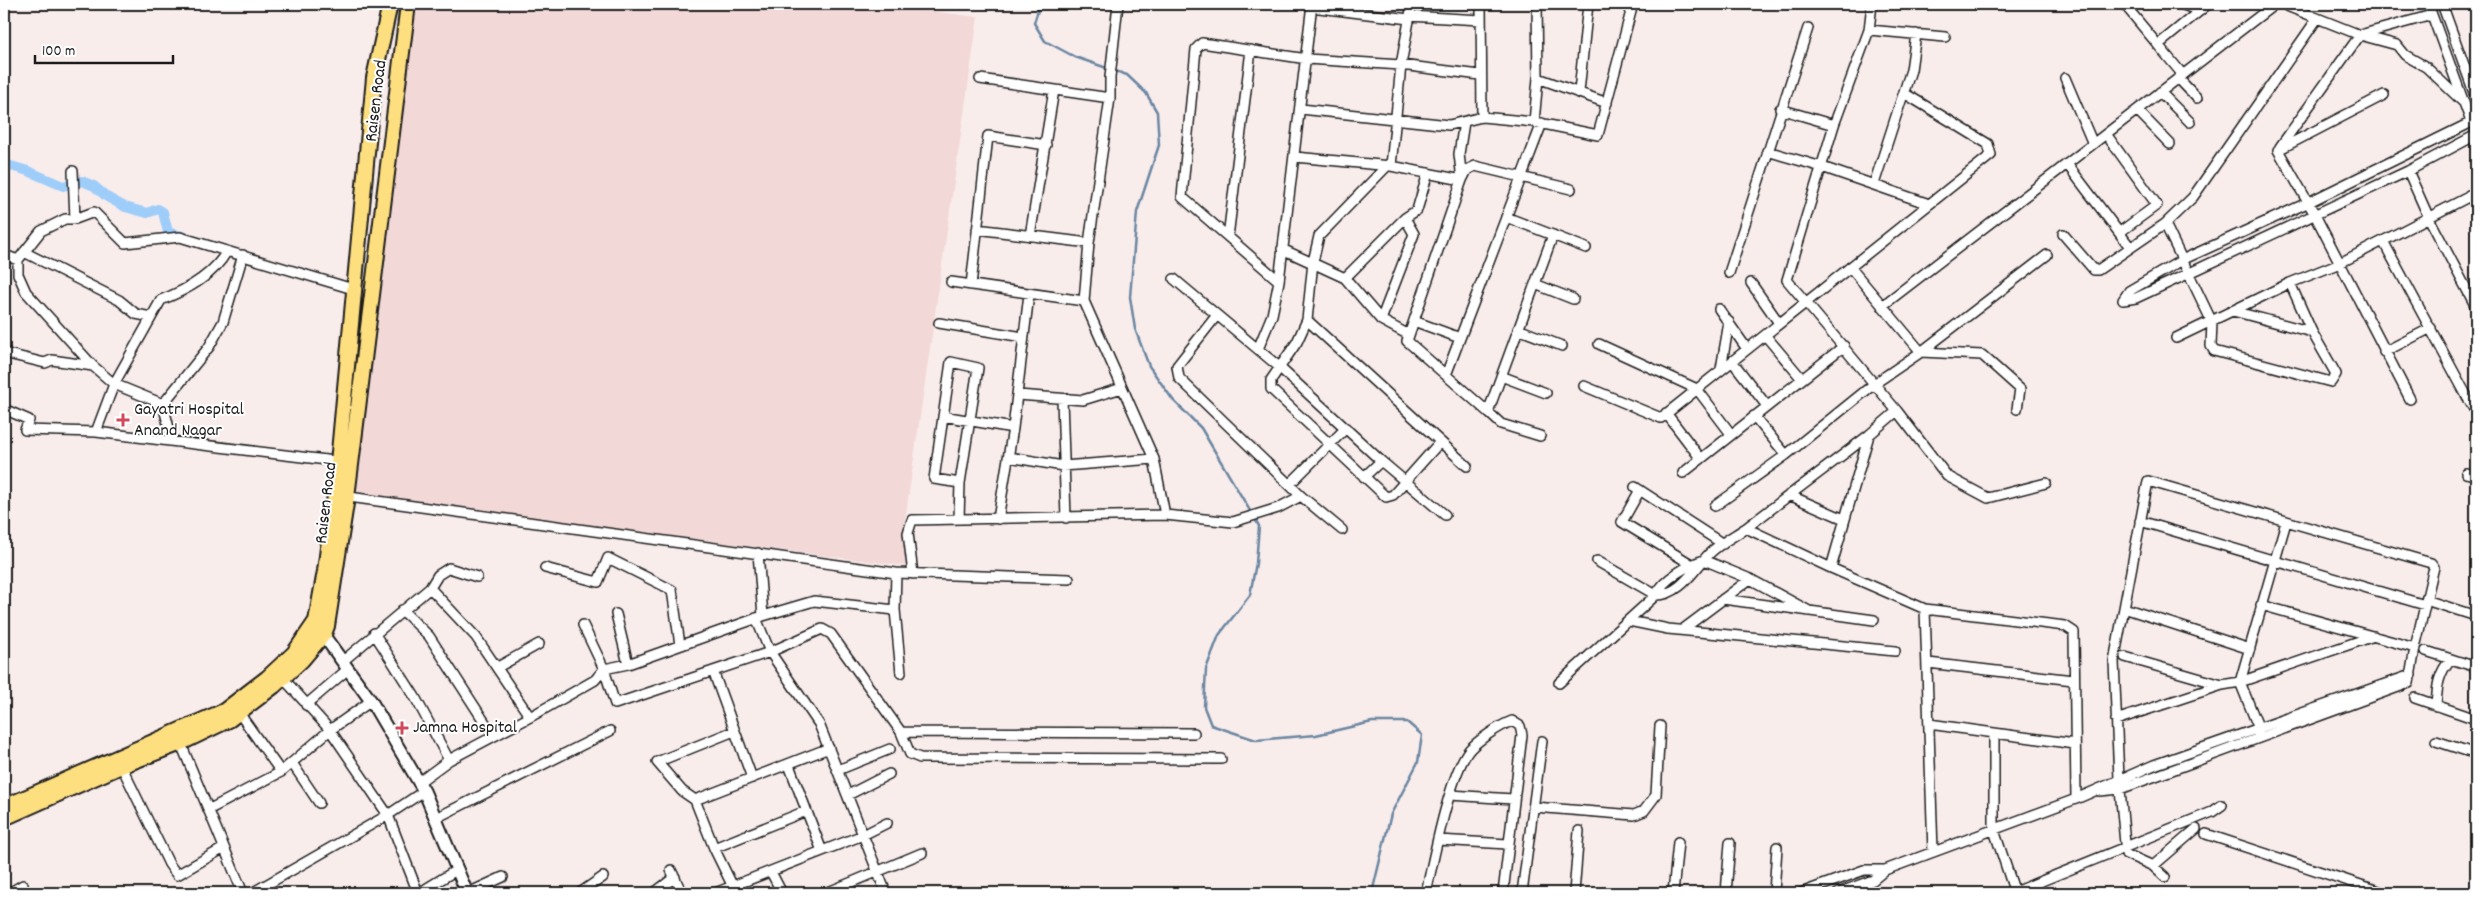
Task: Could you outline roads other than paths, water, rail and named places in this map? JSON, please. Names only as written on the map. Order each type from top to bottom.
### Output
[{"type":"main road","name":"Raisen Road","points":[[344,462],[353,289],[375,72],[390,4]]},
{"type":"main road","name":"Raisen Road","points":[[4,807],[178,738],[230,720],[283,678],[302,660],[319,629],[325,571],[340,496],[408,4]]},
{"type":"main road","points":[[375,72],[399,76]]},
{"type":"main road","name":"Raisen Road","points":[[178,738],[224,711],[267,678],[319,629]]},
{"type":"main road","name":"Raisen Road","points":[[4,818],[119,762]]},
{"type":"street","points":[[1118,4],[1112,50],[1110,98],[1089,244],[1084,301],[1154,459],[1165,515]]},
{"type":"street","points":[[1412,4],[1401,65],[1389,166],[1319,236],[1313,262],[1307,320],[1297,342],[1278,366],[1271,380],[1271,389],[1386,498],[1393,495],[1440,442]]},
{"type":"street","points":[[1481,4],[1480,75],[1482,117]]},
{"type":"street","points":[[1446,375],[1521,178],[1538,123],[1537,4]]},
{"type":"street","points":[[1578,92],[1588,4]]},
{"type":"street","points":[[1301,109],[1449,125],[1482,117],[1538,123],[1598,135],[1633,4]]},
{"type":"street","points":[[1872,4],[1869,30],[1834,125],[1787,280],[1898,411],[1947,476],[1988,498],[2046,483]]},
{"type":"street","points":[[2124,4],[2158,45],[2197,98]]},
{"type":"street","points":[[2182,4],[2200,11]]},
{"type":"street","points":[[2158,45],[2208,4]]},
{"type":"street","points":[[1882,306],[2275,4]]},
{"type":"street","points":[[2282,4],[2360,35],[2397,45],[2405,55],[2426,67],[2463,102]]},
{"type":"street","points":[[2428,4],[2463,102],[2474,121],[2307,204],[2184,260],[2129,291],[2123,300],[2136,298],[2314,213],[2408,171],[2476,135]]},
{"type":"street","points":[[2442,4],[2476,98]]},
{"type":"street","points":[[1258,349],[1272,315],[1279,281],[1307,59],[1311,6],[1409,18],[1481,20]]},
{"type":"street","points":[[2278,150],[2360,35],[2432,15]]},
{"type":"street","points":[[2063,234],[2094,270],[2098,270],[2166,224],[2193,197],[2317,19]]},
{"type":"street","points":[[1729,273],[1780,109],[1808,28]]},
{"type":"street","points":[[1869,30],[1945,37]]},
{"type":"street","points":[[1874,184],[1911,70],[1916,34]]},
{"type":"street","points":[[1279,281],[1182,197],[1196,49],[1202,43],[1307,59],[1401,65],[1480,75]]},
{"type":"street","points":[[1228,237],[1251,50]]},
{"type":"street","points":[[1538,78],[1606,103]]},
{"type":"street","points":[[2065,78],[2093,144]]},
{"type":"street","points":[[980,79],[1110,98]]},
{"type":"street","points":[[1030,236],[1054,90]]},
{"type":"street","points":[[2160,92],[2190,122]]},
{"type":"street","points":[[1584,386],[1660,418],[1991,155],[1988,144],[1904,93]]},
{"type":"street","points":[[2278,150],[2384,95]]},
{"type":"street","points":[[1780,109],[1834,125]]},
{"type":"street","points":[[2137,110],[2170,144]]},
{"type":"street","points":[[1462,176],[1459,154],[1464,122]]},
{"type":"street","points":[[2106,134],[2158,206],[2120,232]]},
{"type":"street","points":[[971,285],[988,136],[1046,145]]},
{"type":"street","points":[[2278,150],[2307,204],[2314,213],[2384,352],[2410,399]]},
{"type":"street","points":[[1767,151],[1822,167],[1930,204]]},
{"type":"street","points":[[1295,157],[1389,166],[1448,178],[1462,176]]},
{"type":"street","points":[[2067,164],[2130,247]]},
{"type":"street","points":[[1540,436],[1501,424],[1407,341],[1462,176],[1467,170],[1475,166],[1571,189]]},
{"type":"street","points":[[73,171],[75,219]]},
{"type":"street","points":[[2408,171],[2429,218],[2476,307]]},
{"type":"street","points":[[1345,278],[1405,218],[1417,210],[1428,173]]},
{"type":"street","points":[[2176,338],[2290,283],[2340,263],[2473,195],[2476,204]]},
{"type":"street","points":[[163,404],[114,384],[94,366],[26,292],[18,274],[18,260],[41,231],[65,219],[75,219],[94,212],[126,242],[180,237],[353,289]]},
{"type":"street","points":[[1506,217],[1586,248]]},
{"type":"street","points":[[1381,320],[1414,234],[1405,218]]},
{"type":"street","points":[[2166,224],[2212,322],[2211,346],[2214,351],[2331,382],[2336,374],[2312,332],[2290,283]]},
{"type":"street","points":[[977,229],[1089,244]]},
{"type":"street","points":[[1488,412],[1553,235]]},
{"type":"street","points":[[2383,241],[2476,413]]},
{"type":"street","points":[[1282,249],[1345,278],[1381,320],[1409,335]]},
{"type":"street","points":[[96,432],[114,384],[160,300],[184,291],[218,266],[227,251]]},
{"type":"street","points":[[24,252],[119,300],[136,314],[151,317]]},
{"type":"street","points":[[4,255],[18,260]]},
{"type":"street","points":[[163,404],[208,347],[223,322],[243,255]]},
{"type":"street","points":[[1715,506],[1786,456],[1874,384],[1921,352],[2047,255]]},
{"type":"street","points":[[1850,268],[1921,352],[1982,354],[2020,390],[2017,409]]},
{"type":"street","points":[[1174,279],[1278,366],[1381,462],[1445,515]]},
{"type":"street","points":[[951,282],[1084,301]]},
{"type":"street","points":[[1751,283],[1779,324]]},
{"type":"street","points":[[1535,284],[1573,299]]},
{"type":"street","points":[[998,519],[1014,428],[1023,337],[1030,294]]},
{"type":"street","points":[[1719,308],[1747,349]]},
{"type":"street","points":[[2233,310],[2312,332]]},
{"type":"street","points":[[1217,315],[1177,366],[1179,378],[1301,496],[1342,530]]},
{"type":"street","points":[[1307,320],[1467,466]]},
{"type":"street","points":[[1414,321],[1460,338]]},
{"type":"street","points":[[1721,370],[1729,322]]},
{"type":"street","points":[[939,323],[1023,337]]},
{"type":"street","points":[[2384,352],[2431,328]]},
{"type":"street","points":[[1518,329],[1562,346]]},
{"type":"street","points":[[1765,335],[1802,379]]},
{"type":"street","points":[[1599,344],[1697,389],[1731,434]]},
{"type":"street","points":[[1683,473],[1844,346]]},
{"type":"street","points":[[4,353],[44,363],[52,360],[94,366]]},
{"type":"street","points":[[959,519],[960,483],[968,420],[978,368],[951,362],[934,479],[960,483]]},
{"type":"street","points":[[1732,362],[1767,406]]},
{"type":"street","points":[[1501,376],[1546,393]]},
{"type":"street","points":[[1018,395],[1083,400],[1122,388]]},
{"type":"street","points":[[1062,399],[1066,518]]},
{"type":"street","points":[[163,404],[172,440]]},
{"type":"street","points":[[4,409],[28,420],[25,430],[96,432],[344,462]]},
{"type":"street","points":[[1597,562],[1656,595],[1666,595],[1694,574],[1704,560],[1723,544],[1869,435],[1898,411]]},
{"type":"street","points":[[1666,413],[1701,459]]},
{"type":"street","points":[[942,416],[1014,428]]},
{"type":"street","points":[[1754,416],[1786,456]]},
{"type":"street","points":[[1290,484],[1346,428]]},
{"type":"street","points":[[1831,568],[1869,435]]},
{"type":"street","points":[[1009,457],[1063,466],[1154,459]]},
{"type":"street","points":[[1364,477],[1381,462]]},
{"type":"street","points":[[2466,472],[2476,475]]},
{"type":"street","points":[[2097,791],[2120,789],[2409,683],[2415,648],[2428,604],[2434,567],[2431,562],[2148,481],[2114,661],[2116,720],[2119,779],[2120,789],[2125,845],[2126,854],[2153,866],[2165,877]]},
{"type":"street","points":[[1691,564],[1622,522],[1637,489],[1723,544]]},
{"type":"street","points":[[1789,495],[1844,518]]},
{"type":"street","points":[[340,496],[896,573],[1069,579]]},
{"type":"street","points":[[913,574],[908,533],[912,520],[1165,515],[1234,522],[1278,508],[1301,496]]},
{"type":"street","points":[[2140,521],[2274,562],[2476,616]]},
{"type":"street","points":[[2263,738],[2240,682],[2286,522]]},
{"type":"street","points":[[1746,528],[1925,609],[2065,626],[2074,632],[2076,800]]},
{"type":"street","points":[[758,553],[760,617],[770,652],[818,724],[886,893]]},
{"type":"street","points":[[545,568],[598,582],[608,558],[672,590],[680,644]]},
{"type":"street","points":[[1559,683],[1656,595],[1659,588],[1691,564],[1704,560],[1750,580],[1809,611]]},
{"type":"street","points":[[306,705],[346,665],[374,633],[430,588],[438,575],[449,568],[477,577]]},
{"type":"street","points":[[896,573],[896,610],[901,673]]},
{"type":"street","points":[[1682,630],[1750,580]]},
{"type":"street","points":[[430,588],[476,637],[530,717]]},
{"type":"street","points":[[1723,600],[1874,620]]},
{"type":"street","points":[[252,893],[388,816],[449,760],[594,680],[604,669],[628,664],[680,644],[814,601],[896,610]]},
{"type":"street","points":[[2261,605],[2415,648]]},
{"type":"street","points":[[2124,608],[2250,649]]},
{"type":"street","points":[[1925,609],[1933,852]]},
{"type":"street","points":[[402,610],[429,636],[493,735]]},
{"type":"street","points":[[616,614],[628,664]]},
{"type":"street","points":[[1629,620],[1682,630],[1895,651]]},
{"type":"street","points":[[583,624],[604,669],[615,704],[770,652],[822,629],[831,634],[901,732],[910,754],[920,758],[1220,759]]},
{"type":"street","points":[[319,629],[371,701],[421,786],[467,893],[503,877]]},
{"type":"street","points":[[374,633],[415,697],[449,760]]},
{"type":"street","points":[[2116,720],[2222,685],[2240,682],[2375,636]]},
{"type":"street","points":[[498,667],[539,644]]},
{"type":"street","points":[[2426,651],[2476,667]]},
{"type":"street","points":[[2124,657],[2222,685]]},
{"type":"street","points":[[2436,706],[2439,679],[2445,666],[2451,659]]},
{"type":"street","points":[[1928,663],[2074,680]]},
{"type":"street","points":[[713,671],[752,778]]},
{"type":"street","points":[[1838,893],[1872,880],[1885,870],[2076,800],[2119,779],[2411,675]]},
{"type":"street","points":[[283,678],[330,730],[388,816],[419,893],[458,869]]},
{"type":"street","points":[[2414,698],[2476,719]]},
{"type":"street","points":[[208,810],[281,772],[330,730],[371,701]]},
{"type":"street","points":[[239,713],[281,772]]},
{"type":"street","points":[[1426,893],[1450,795],[1464,759],[1470,749],[1512,721],[1520,726],[1522,735],[1503,893]]},
{"type":"street","points":[[1929,724],[2075,744]]},
{"type":"street","points":[[1534,806],[1634,815],[1644,811],[1656,795],[1660,726]]},
{"type":"street","points":[[436,818],[610,731]]},
{"type":"street","points":[[734,731],[657,762],[682,791],[695,800],[714,848],[735,890]]},
{"type":"street","points":[[901,732],[1194,733]]},
{"type":"street","points":[[1994,734],[1994,830],[2014,893],[2125,845],[2212,812],[2222,805]]},
{"type":"street","points":[[178,738],[243,893]]},
{"type":"street","points":[[1522,893],[1542,741]]},
{"type":"street","points":[[2436,741],[2476,754]]},
{"type":"street","points":[[695,800],[829,748]]},
{"type":"street","points":[[838,770],[890,749]]},
{"type":"street","points":[[119,762],[169,864],[177,875],[224,848]]},
{"type":"street","points":[[292,763],[319,803]]},
{"type":"street","points":[[789,765],[822,851]]},
{"type":"street","points":[[848,795],[889,774]]},
{"type":"street","points":[[1450,795],[1513,799]]},
{"type":"street","points":[[714,848],[806,811]]},
{"type":"street","points":[[715,893],[735,890],[772,872],[863,835],[887,823]]},
{"type":"street","points":[[2153,866],[2196,829]]},
{"type":"street","points":[[1574,893],[1578,831]]},
{"type":"street","points":[[2206,834],[2385,893]]},
{"type":"street","points":[[1438,840],[1508,844]]},
{"type":"street","points":[[1673,893],[1678,842]]},
{"type":"street","points":[[1726,893],[1730,843]]},
{"type":"street","points":[[1774,893],[1777,847]]},
{"type":"street","points":[[826,893],[922,853]]},
{"type":"street","points":[[1802,893],[1826,889],[1864,870],[1885,870]]},
{"type":"street","points":[[772,872],[782,893]]},
{"type":"street","points":[[654,893],[673,874],[682,893]]},
{"type":"street","points":[[580,893],[603,877]]},
{"type":"street","points":[[9,893],[23,885]]},
{"type":"waterway","points":[[1040,4],[1034,23],[1045,41],[1075,57],[1127,75],[1146,93],[1157,112],[1159,145],[1137,212],[1130,297],[1135,329],[1149,366],[1173,400],[1201,428],[1259,526],[1256,563],[1250,595],[1219,635],[1206,669],[1204,707],[1211,725],[1256,740],[1316,735],[1372,722],[1407,722],[1422,735],[1418,762],[1391,814],[1372,893]]},
{"type":"waterway","points":[[4,164],[28,171],[63,186],[82,181],[94,186],[107,197],[125,207],[147,213],[158,209],[163,212],[168,232],[185,237]]},
{"type":"place","name":"Gayatri Hospital Anand Nagar","points":[[123,420]]},
{"type":"place","name":"Jamna Hospital","points":[[402,728]]}]
